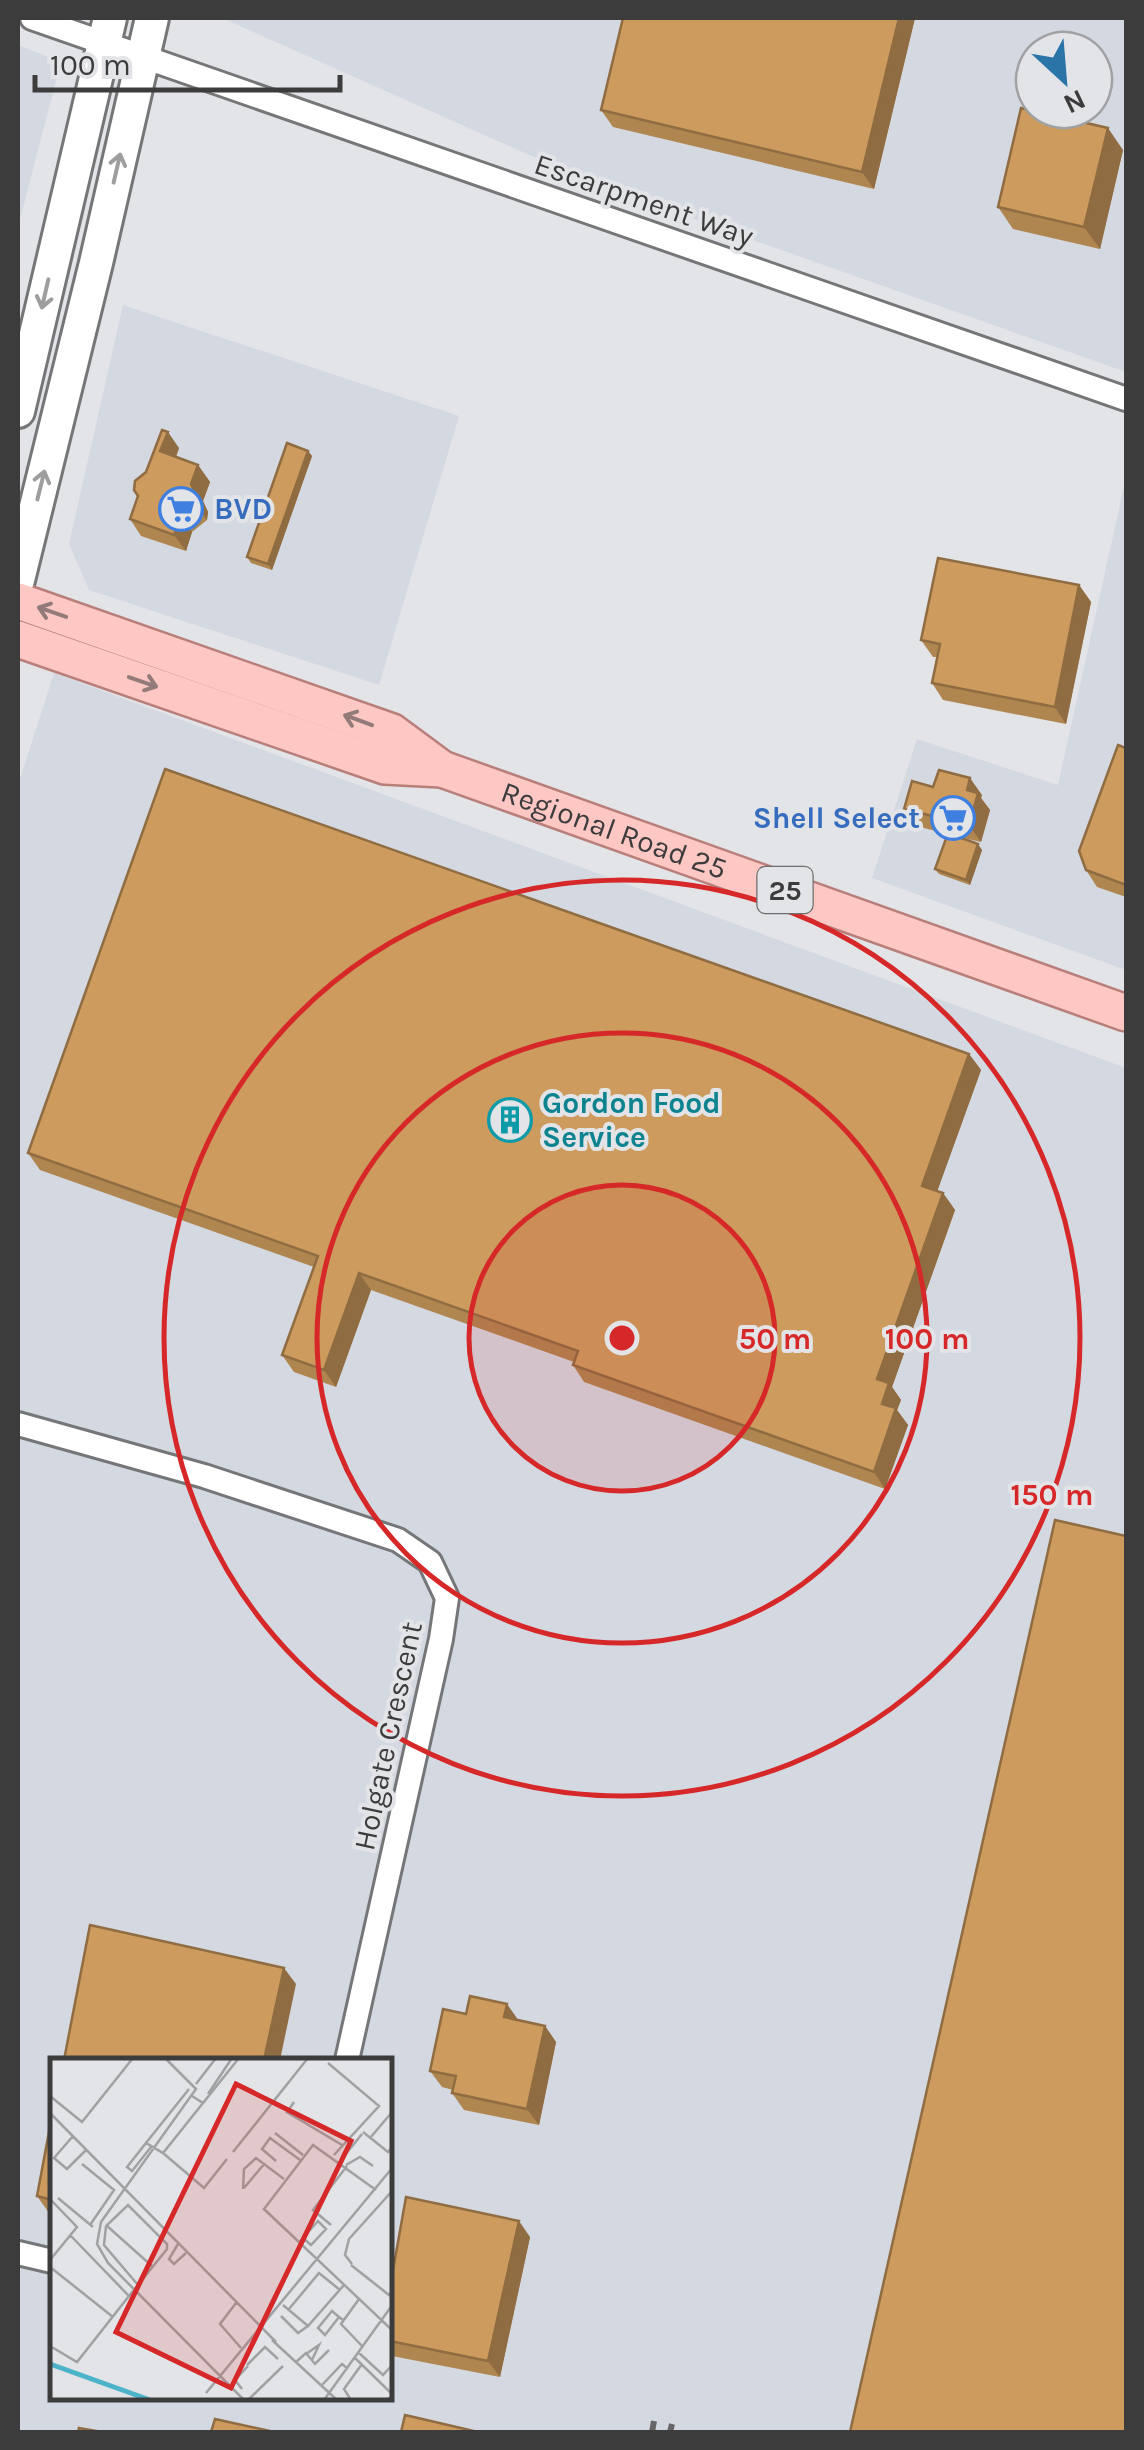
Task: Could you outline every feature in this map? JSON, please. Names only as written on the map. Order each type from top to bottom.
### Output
[{"type":"main road","points":[[18,580],[152,18]]},
{"type":"main road","points":[[18,411],[107,30]]},
{"type":"main road","name":"Regional Road 25","points":[[18,601],[392,732],[442,769]]},
{"type":"main road","name":"Regional Road 25","points":[[18,639],[384,766],[442,769],[1126,1013]]},
{"type":"street","name":"Escarpment Way","points":[[32,18],[107,30],[142,56],[1126,399]]},
{"type":"street","name":"Holgate Crescent","points":[[18,1424],[204,1476],[398,1540],[430,1562],[447,1598],[441,1638],[347,2058]]},
{"type":"street","points":[[18,2252],[50,2261]]},
{"type":"shaded area","points":[[222,18],[1126,18],[1126,372],[592,183]]},
{"type":"shaded area","points":[[18,45],[61,62],[18,227]]},
{"type":"shaded area","points":[[123,305],[459,416],[379,685],[89,590],[69,544]]},
{"type":"shaded area","points":[[1126,477],[1126,970],[872,878],[917,739],[1058,785]]},
{"type":"shaded area","points":[[54,673],[1126,1068],[1126,2432],[18,2432],[18,785]]},
{"type":"building","points":[[623,18],[899,18],[862,172],[601,110]]},
{"type":"building","points":[[1016,130],[1108,130],[1084,227],[998,207]]},
{"type":"building","points":[[162,430],[168,432],[160,451],[198,465],[191,484],[195,504],[181,515],[174,535],[130,519],[138,496],[135,481],[146,472]]},
{"type":"building","points":[[287,443],[308,451],[268,564],[247,557]]},
{"type":"building","points":[[938,558],[1079,585],[1055,707],[932,683],[940,644],[921,640]]},
{"type":"building","points":[[1118,745],[1126,748],[1126,885],[1086,870],[1079,851]]},
{"type":"building","name":"Gordon Food Service","points":[[165,769],[969,1054],[922,1186],[943,1193],[877,1379],[889,1383],[882,1404],[896,1408],[874,1472],[573,1365],[578,1351],[359,1273],[324,1370],[282,1355],[318,1256],[28,1153]]},
{"type":"building","points":[[939,770],[970,778],[967,790],[978,793],[969,825],[904,809],[912,781],[933,787]]},
{"type":"building","points":[[948,833],[978,844],[966,880],[935,869]]},
{"type":"building","points":[[1055,1520],[1126,1536],[1126,2432],[850,2432]]},
{"type":"building","points":[[90,1925],[284,1968],[264,2058],[64,2058]]},
{"type":"building","points":[[470,1996],[507,2004],[504,2017],[545,2026],[527,2109],[452,2093],[456,2076],[430,2071],[443,2009],[466,2014]]},
{"type":"building","points":[[50,2127],[50,2199],[37,2196]]},
{"type":"building","points":[[406,2197],[519,2221],[488,2361],[392,2341],[392,2276]]},
{"type":"building","points":[[405,2415],[478,2432],[401,2432]]},
{"type":"building","points":[[215,2419],[270,2431],[270,2432],[211,2432]]},
{"type":"railway","points":[[652,2432],[654,2421]]},
{"type":"railway","points":[[670,2432],[672,2424]]},
{"type":"place","name":"BVD","points":[[181,509]]},
{"type":"place","name":"Shell Select","points":[[953,818]]},
{"type":"place","name":"Gordon Food Service","points":[[510,1120]]}]
